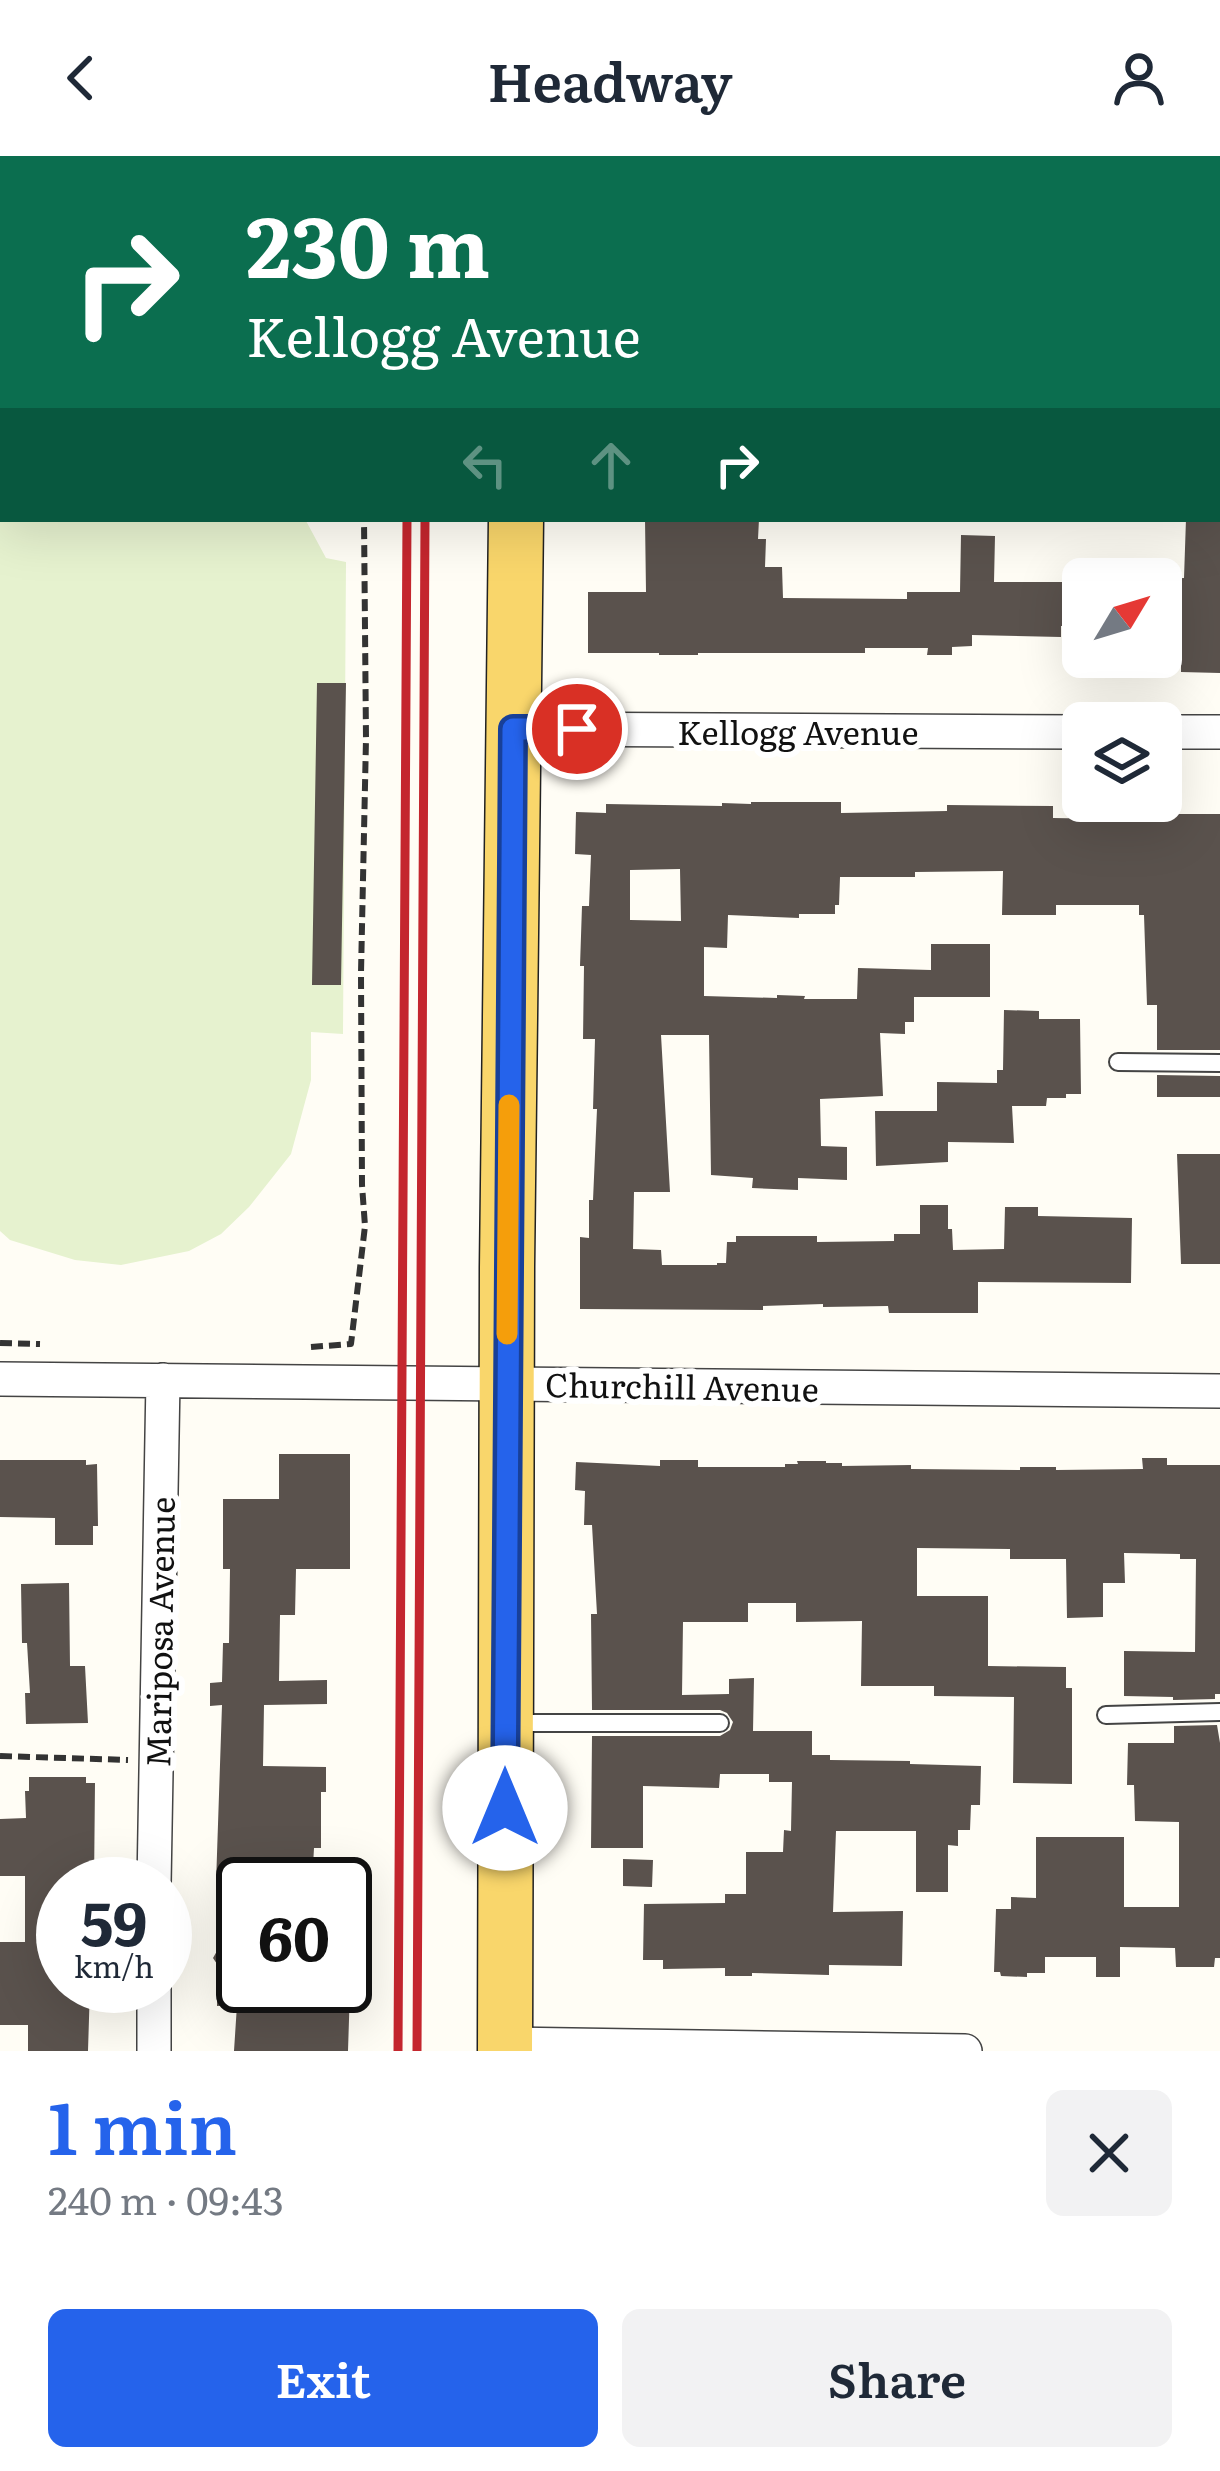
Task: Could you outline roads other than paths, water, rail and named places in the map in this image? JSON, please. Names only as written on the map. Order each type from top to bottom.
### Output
[{"type":"main road","points":[[505,2047],[506,1384],[516,522]]},
{"type":"street","name":"Kellogg Avenue","points":[[513,729],[1062,732]]},
{"type":"street","points":[[1182,732],[1220,732]]},
{"type":"street","name":"Churchill Avenue","points":[[0,1378],[1220,1391]]},
{"type":"street","name":"Mariposa Avenue","points":[[154,1857],[163,1380]]},
{"type":"street","points":[[154,2013],[154,2051]]},
{"type":"street","points":[[505,2047],[965,2051]]},
{"type":"lane","points":[[1118,1062],[1220,1063]]},
{"type":"lane","points":[[1106,1715],[1220,1712]]},
{"type":"lane","points":[[506,1723],[720,1723]]},
{"type":"railway","points":[[398,2051],[407,522]]},
{"type":"railway","points":[[417,2051],[425,522]]}]
